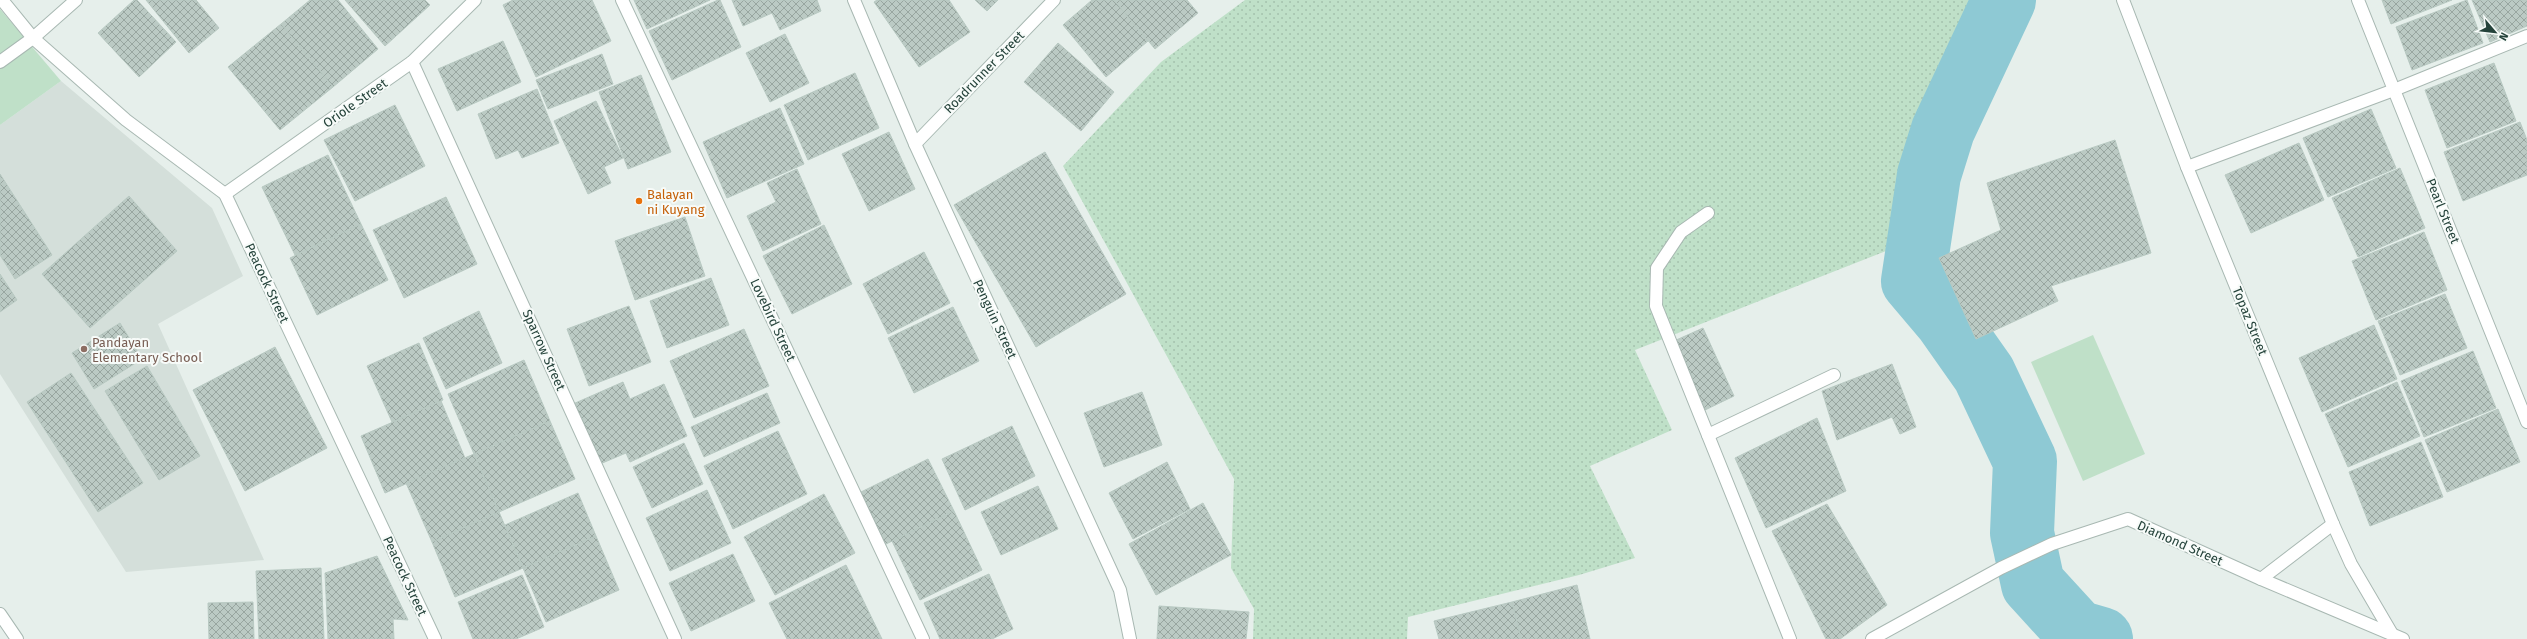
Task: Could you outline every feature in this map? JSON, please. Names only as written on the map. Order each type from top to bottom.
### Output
[{"type":"street","name":"Peacock Street","points":[[2,0],[33,38],[126,120],[225,194],[435,639]]},
{"type":"street","points":[[0,62],[33,38],[76,0]]},
{"type":"street","name":"Oriole Street","points":[[225,194],[412,62],[475,0]]},
{"type":"street","name":"Lovebird Street","points":[[622,0],[923,639]]},
{"type":"street","name":"Penguin Street","points":[[854,0],[915,144],[1120,590],[1130,639]]},
{"type":"street","name":"Roadrunner Street","points":[[915,144],[1054,0]]},
{"type":"street","name":"Topaz Street","points":[[2123,0],[2187,167],[2333,524],[2351,564],[2392,634]]},
{"type":"street","name":"Pearl Street","points":[[2358,0],[2527,422]]},
{"type":"street","points":[[2187,167],[2394,90],[2527,36]]},
{"type":"street","name":"Sparrow Street","points":[[412,62],[675,639]]},
{"type":"street","points":[[1708,213],[1681,232],[1657,268],[1656,306],[1790,639]]},
{"type":"street","points":[[1708,435],[1834,375]]},
{"type":"street","name":"Diamond Street","points":[[1872,639],[2001,568],[2052,544],[2128,519],[2261,579],[2404,639]]},
{"type":"street","points":[[2261,579],[2333,524]]},
{"type":"street","points":[[0,614],[18,639]]},
{"type":"shaded area","name":"Pandayan Elementary School","points":[[61,81],[212,208],[243,276],[158,324],[264,560],[126,572],[0,374],[0,125]]},
{"type":"green space","points":[[1245,0],[1969,0],[1957,68],[1886,251],[1635,350],[1672,430],[1590,466],[1635,558],[1579,575],[1408,617],[1407,639],[1253,639],[1254,609],[1231,568],[1234,479],[1063,166],[1161,62]]},
{"type":"green space","points":[[0,9],[61,81],[0,125]]},
{"type":"green space","points":[[2093,335],[2145,454],[2083,481],[2031,362]]},
{"type":"building","points":[[134,0],[137,0],[176,42],[139,77],[98,33]]},
{"type":"building","points":[[146,0],[196,0],[219,28],[189,53]]},
{"type":"building","points":[[310,0],[338,0],[378,49],[333,87],[281,24]]},
{"type":"building","points":[[345,0],[425,0],[430,5],[385,46]]},
{"type":"building","points":[[513,0],[592,0],[611,41],[536,77],[503,5]]},
{"type":"building","points":[[634,0],[710,0],[647,29]]},
{"type":"building","points":[[720,0],[741,47],[672,80],[649,31]]},
{"type":"building","points":[[732,0],[817,0],[821,11],[780,30],[772,13],[743,26]]},
{"type":"building","points":[[877,0],[949,0],[970,32],[919,67],[874,2]]},
{"type":"building","points":[[975,0],[998,0],[987,11]]},
{"type":"building","points":[[1092,0],[1114,0],[1148,41],[1106,77],[1063,25]]},
{"type":"building","points":[[1114,0],[1187,0],[1198,13],[1155,49]]},
{"type":"building","points":[[2382,0],[2452,0],[2391,24]]},
{"type":"building","points":[[2467,0],[2483,43],[2412,70],[2396,27]]},
{"type":"building","points":[[2472,0],[2527,0],[2527,26],[2490,42]]},
{"type":"building","points":[[281,24],[333,87],[280,130],[228,67]]},
{"type":"building","points":[[785,34],[809,83],[770,102],[746,53]]},
{"type":"building","points":[[503,41],[521,82],[457,111],[438,69]]},
{"type":"building","points":[[1058,43],[1114,92],[1081,131],[1024,82]]},
{"type":"building","points":[[602,54],[613,84],[548,109],[536,80]]},
{"type":"building","points":[[2494,63],[2516,121],[2447,148],[2425,90]]},
{"type":"building","points":[[855,73],[879,128],[808,160],[784,105]]},
{"type":"building","points":[[641,75],[671,152],[628,169],[599,92]]},
{"type":"building","points":[[537,89],[559,143],[522,158],[518,150],[496,159],[478,114]]},
{"type":"building","points":[[596,101],[623,158],[604,167],[611,183],[588,194],[554,121]]},
{"type":"building","points":[[395,105],[425,166],[355,201],[324,140]]},
{"type":"building","points":[[780,108],[804,164],[727,198],[703,142]]},
{"type":"building","points":[[2371,109],[2396,168],[2328,197],[2303,138]]},
{"type":"building","points":[[2520,122],[2527,140],[2527,175],[2463,201],[2444,152]]},
{"type":"building","points":[[889,132],[915,189],[869,211],[842,154]]},
{"type":"building","points":[[2115,140],[2151,253],[2051,286],[2058,301],[1976,339],[1939,258],[2001,230],[1987,183]]},
{"type":"building","points":[[2299,143],[2324,200],[2251,233],[2225,175]]},
{"type":"building","points":[[1045,152],[1126,294],[1036,347],[954,205]]},
{"type":"building","points":[[328,155],[361,224],[295,255],[262,187]]},
{"type":"building","points":[[2400,168],[2425,228],[2358,257],[2332,198]]},
{"type":"building","points":[[797,169],[821,224],[763,251],[747,216],[776,202],[767,183]]},
{"type":"building","points":[[0,174],[52,255],[15,279],[0,255]]},
{"type":"building","points":[[129,196],[177,251],[90,328],[42,274]]},
{"type":"building","points":[[446,197],[477,264],[404,298],[373,230]]},
{"type":"building","points":[[685,217],[705,276],[635,300],[615,241]]},
{"type":"building","points":[[361,224],[388,280],[317,315],[290,258]]},
{"type":"building","points":[[824,225],[852,284],[792,314],[763,256]]},
{"type":"building","points":[[2424,232],[2447,290],[2376,320],[2352,261]]},
{"type":"building","points":[[924,252],[950,303],[888,334],[863,284]]},
{"type":"building","points":[[0,274],[17,300],[0,312]]},
{"type":"building","points":[[711,278],[729,325],[667,348],[650,301]]},
{"type":"building","points":[[2445,294],[2467,348],[2400,375],[2378,321]]},
{"type":"building","points":[[629,306],[651,362],[589,386],[567,329]]},
{"type":"building","points":[[953,307],[979,361],[914,393],[888,338]]},
{"type":"building","points":[[479,311],[502,363],[446,389],[423,338]]},
{"type":"building","points":[[120,323],[142,359],[94,389],[72,353]]},
{"type":"building","points":[[2374,325],[2397,379],[2322,412],[2299,358]]},
{"type":"building","points":[[1703,328],[1734,396],[1705,410],[1674,341]]},
{"type":"building","points":[[744,329],[769,386],[694,418],[670,361]]},
{"type":"building","points":[[419,343],[443,400],[392,422],[367,366]]},
{"type":"building","points":[[275,347],[327,448],[245,491],[193,390]]},
{"type":"building","points":[[2473,351],[2496,408],[2424,437],[2401,381]]},
{"type":"building","points":[[524,360],[550,421],[474,454],[448,394]]},
{"type":"building","points":[[1892,364],[1916,427],[1900,434],[1892,417],[1837,440],[1822,391]]},
{"type":"building","points":[[147,366],[200,456],[159,480],[105,391]]},
{"type":"building","points":[[71,373],[143,483],[98,512],[27,402]]},
{"type":"building","points":[[623,382],[630,399],[664,384],[687,436],[630,462],[626,453],[600,464],[573,404]]},
{"type":"building","points":[[2397,382],[2420,436],[2348,467],[2325,414]]},
{"type":"building","points":[[1142,392],[1162,445],[1104,467],[1084,413]]},
{"type":"building","points":[[767,393],[780,423],[704,457],[691,427]]},
{"type":"building","points":[[441,401],[465,458],[385,493],[361,436]]},
{"type":"building","points":[[2498,409],[2520,462],[2447,492],[2425,440]]},
{"type":"building","points":[[1817,418],[1846,491],[1766,528],[1735,458]]},
{"type":"building","points":[[550,421],[575,479],[499,512],[474,454]]},
{"type":"building","points":[[1012,426],[1035,476],[965,510],[942,459]]},
{"type":"building","points":[[778,431],[807,494],[733,529],[704,466]]},
{"type":"building","points":[[2421,442],[2443,497],[2370,526],[2349,472]]},
{"type":"building","points":[[684,443],[703,484],[652,508],[633,467]]},
{"type":"building","points":[[474,454],[499,512],[432,542],[406,483]]},
{"type":"building","points":[[928,459],[954,511],[884,545],[859,493]]},
{"type":"building","points":[[1167,462],[1190,509],[1133,539],[1109,493]]},
{"type":"building","points":[[1038,486],[1058,529],[1001,555],[981,512]]},
{"type":"building","points":[[707,490],[731,543],[670,571],[646,518]]},
{"type":"building","points":[[578,493],[596,536],[523,568],[505,525]]},
{"type":"building","points":[[824,494],[855,553],[775,595],[744,537]]},
{"type":"building","points":[[1203,503],[1231,555],[1156,595],[1129,544]]},
{"type":"building","points":[[1827,504],[1887,605],[1840,639],[1826,639],[1772,531]]},
{"type":"building","points":[[954,511],[982,570],[920,600],[892,541]]},
{"type":"building","points":[[499,512],[523,568],[455,597],[432,542]]},
{"type":"building","points":[[596,536],[619,590],[546,622],[523,568]]},
{"type":"building","points":[[733,554],[755,601],[691,631],[669,583]]},
{"type":"building","points":[[377,556],[408,620],[393,619],[394,639],[328,639],[325,573]]},
{"type":"building","points":[[846,565],[882,639],[787,639],[769,603]]},
{"type":"building","points":[[321,568],[324,639],[259,639],[256,571]]},
{"type":"building","points":[[989,574],[1013,629],[992,639],[940,639],[924,603]]},
{"type":"building","points":[[522,575],[544,627],[516,639],[473,639],[458,602]]},
{"type":"building","points":[[1577,585],[1590,639],[1521,639],[1512,602]]},
{"type":"building","points":[[253,602],[254,639],[209,639],[208,603]]},
{"type":"building","points":[[1512,602],[1521,639],[1439,639],[1434,621]]},
{"type":"building","points":[[1159,606],[1249,612],[1246,639],[1157,639]]},
{"type":"waterway","points":[[2004,0],[1943,130],[1929,175],[1913,281],[1946,320],[1984,374],[2025,461],[2022,533],[2033,584],[2077,632],[2101,639]]},
{"type":"place","name":"Balayan ni Kuyang","points":[[639,201]]},
{"type":"place","name":"Pandayan Elementary School","points":[[84,349]]}]
